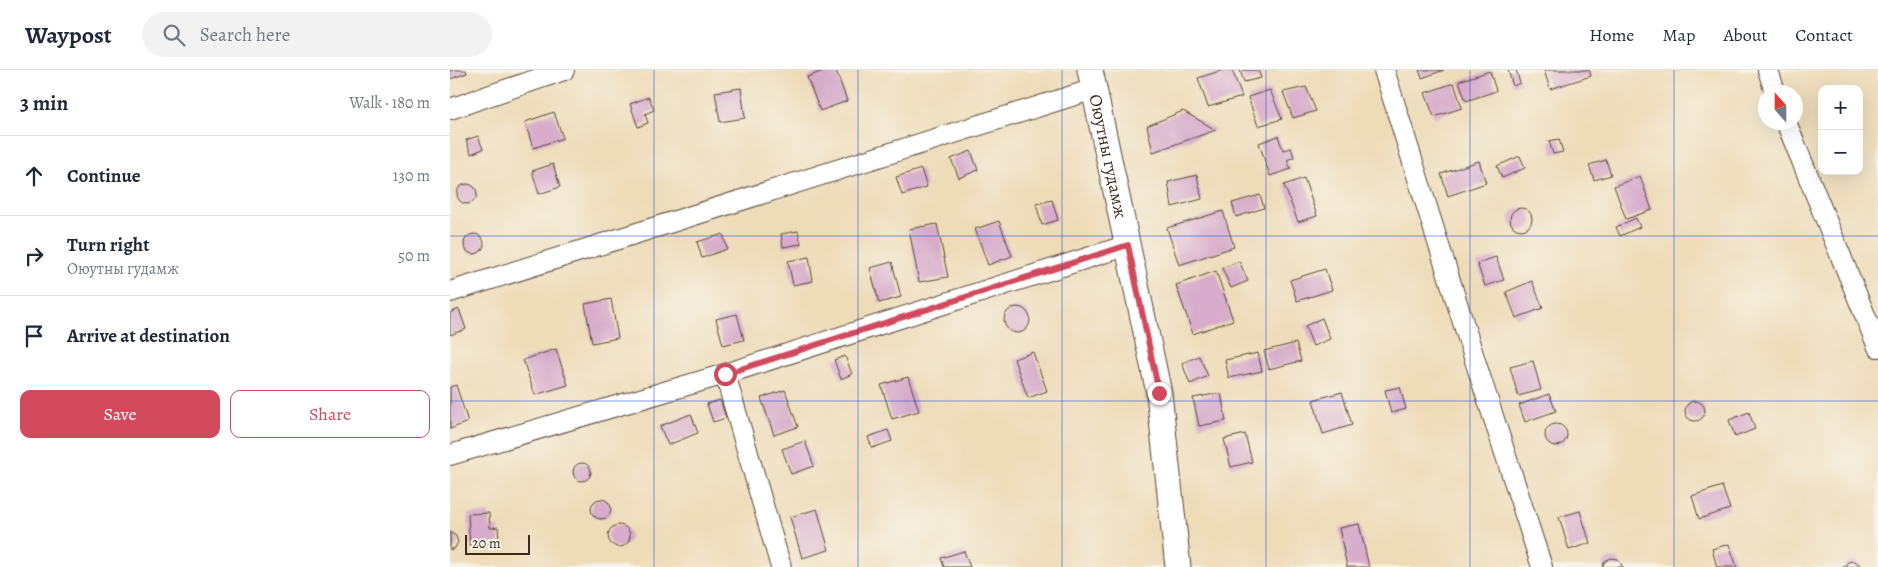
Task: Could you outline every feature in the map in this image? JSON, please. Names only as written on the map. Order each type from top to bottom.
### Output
[{"type":"street","points":[[450,109],[564,70]]},
{"type":"street","points":[[1384,70],[1542,567]]},
{"type":"street","points":[[1768,70],[1773,85]]},
{"type":"street","points":[[450,292],[1092,79]]},
{"type":"street","name":"Оюутны гудамж","points":[[1092,79],[1159,393],[1178,567]]},
{"type":"street","points":[[1789,130],[1878,347]]},
{"type":"street","points":[[450,455],[725,374],[1128,245]]},
{"type":"street","points":[[725,374],[781,567]]},
{"type":"building","points":[[450,70],[466,70],[467,73],[450,79]]},
{"type":"building","points":[[826,70],[836,70],[847,101],[820,111],[807,77]]},
{"type":"building","points":[[1223,70],[1232,70],[1242,97],[1208,107],[1198,78]]},
{"type":"building","points":[[1240,70],[1258,70],[1261,78],[1244,82]]},
{"type":"building","points":[[1419,70],[1444,70],[1422,78]]},
{"type":"building","points":[[1508,70],[1516,70],[1520,83],[1513,86]]},
{"type":"building","points":[[1544,70],[1589,70],[1591,76],[1550,89]]},
{"type":"building","points":[[1490,71],[1496,91],[1466,101],[1459,81]]},
{"type":"building","points":[[1454,83],[1462,108],[1434,117],[1425,93]]},
{"type":"building","points":[[1306,87],[1316,111],[1293,118],[1283,92]]},
{"type":"building","points":[[741,88],[745,118],[720,122],[715,92]]},
{"type":"building","points":[[1270,90],[1282,119],[1258,126],[1248,97]]},
{"type":"building","points":[[649,97],[654,110],[645,114],[648,123],[638,127],[630,104]]},
{"type":"building","points":[[1183,111],[1216,130],[1153,152],[1147,126]]},
{"type":"building","points":[[554,112],[563,138],[533,148],[525,122]]},
{"type":"building","points":[[478,136],[483,149],[471,154],[466,140]]},
{"type":"building","points":[[1278,136],[1283,150],[1291,148],[1294,157],[1287,160],[1291,169],[1270,176],[1259,143]]},
{"type":"building","points":[[1559,139],[1563,152],[1553,154],[1549,141]]},
{"type":"building","points":[[971,151],[978,170],[959,178],[951,159]]},
{"type":"building","points":[[1520,156],[1525,168],[1502,178],[1497,166]]},
{"type":"building","points":[[1606,160],[1611,175],[1594,180],[1589,165]]},
{"type":"building","points":[[1479,161],[1486,183],[1448,196],[1441,174]]},
{"type":"building","points":[[553,164],[560,187],[539,194],[532,171]]},
{"type":"building","points":[[921,169],[927,187],[902,195],[896,177]]},
{"type":"building","points":[[1197,175],[1202,199],[1172,207],[1168,182]]},
{"type":"building","points":[[1640,176],[1652,210],[1626,219],[1614,186]]},
{"type":"building","points":[[1304,178],[1317,216],[1298,222],[1284,185]]},
{"type":"building","points":[[463,184],[471,184],[477,190],[477,198],[471,204],[463,204],[457,198],[457,190]]},
{"type":"building","points":[[1260,195],[1264,208],[1236,217],[1232,203]]},
{"type":"building","points":[[1052,200],[1058,220],[1042,225],[1036,204]]},
{"type":"building","points":[[1521,208],[1531,215],[1532,219],[1525,229],[1521,230],[1511,223],[1510,219],[1517,209]]},
{"type":"building","points":[[1223,211],[1234,247],[1179,265],[1167,228]]},
{"type":"building","points":[[1636,218],[1640,227],[1620,236],[1616,227]]},
{"type":"building","points":[[999,221],[1012,256],[988,265],[975,229]]},
{"type":"building","points":[[937,224],[948,277],[919,282],[909,229]]},
{"type":"building","points":[[798,231],[801,244],[783,247],[781,234]]},
{"type":"building","points":[[470,234],[478,234],[484,240],[484,248],[478,254],[470,254],[464,248],[464,240]]},
{"type":"building","points":[[723,234],[727,249],[702,258],[697,242]]},
{"type":"building","points":[[809,257],[813,281],[793,285],[788,261]]},
{"type":"building","points":[[1496,257],[1504,280],[1485,286],[1477,263]]},
{"type":"building","points":[[1239,261],[1248,281],[1231,288],[1222,268]]},
{"type":"building","points":[[892,262],[901,297],[879,303],[870,268]]},
{"type":"building","points":[[1325,269],[1332,290],[1297,301],[1290,280]]},
{"type":"building","points":[[1216,271],[1233,320],[1193,334],[1176,285]]},
{"type":"building","points":[[1532,281],[1543,308],[1516,318],[1506,292]]},
{"type":"building","points":[[611,299],[618,338],[592,343],[585,304]]},
{"type":"building","points":[[1017,307],[1026,311],[1030,320],[1026,329],[1017,333],[1008,329],[1004,320],[1008,311]]},
{"type":"building","points":[[459,309],[466,329],[450,335],[450,313]]},
{"type":"building","points":[[737,314],[744,340],[723,345],[716,319]]},
{"type":"building","points":[[1322,318],[1330,339],[1313,346],[1305,326]]},
{"type":"building","points":[[1296,343],[1301,361],[1269,369],[1264,351]]},
{"type":"building","points":[[556,349],[568,385],[535,395],[523,360]]},
{"type":"building","points":[[1033,352],[1047,391],[1028,398],[1014,359]]},
{"type":"building","points":[[1258,353],[1262,371],[1229,378],[1225,360]]},
{"type":"building","points":[[845,356],[852,374],[841,379],[834,360]]},
{"type":"building","points":[[1199,356],[1208,376],[1190,384],[1182,363]]},
{"type":"building","points":[[1533,361],[1541,390],[1518,396],[1510,367]]},
{"type":"building","points":[[908,377],[919,411],[892,419],[881,385]]},
{"type":"building","points":[[456,385],[468,422],[450,429],[450,387]]},
{"type":"building","points":[[1400,387],[1406,409],[1391,413],[1385,390]]},
{"type":"building","points":[[785,390],[798,427],[774,435],[761,398]]},
{"type":"building","points":[[1342,392],[1352,425],[1323,434],[1313,400]]},
{"type":"building","points":[[1221,393],[1226,421],[1199,426],[1193,398]]},
{"type":"building","points":[[1549,394],[1556,411],[1525,422],[1519,405]]},
{"type":"building","points":[[720,400],[726,418],[713,422],[707,404]]},
{"type":"building","points":[[1691,401],[1699,401],[1705,407],[1705,415],[1699,421],[1691,421],[1685,415],[1685,407]]},
{"type":"building","points":[[1749,412],[1755,429],[1735,437],[1729,420]]},
{"type":"building","points":[[691,414],[698,433],[668,445],[660,426]]},
{"type":"building","points":[[1556,424],[1566,431],[1567,435],[1560,445],[1556,446],[1546,439],[1545,435],[1552,425]]},
{"type":"building","points":[[888,430],[892,441],[872,448],[868,437]]},
{"type":"building","points":[[1245,434],[1252,462],[1231,467],[1224,439]]},
{"type":"building","points":[[805,441],[814,466],[791,474],[782,449]]},
{"type":"building","points":[[582,463],[588,466],[591,472],[588,478],[582,481],[576,478],[573,472],[576,466]]},
{"type":"building","points":[[1722,486],[1730,509],[1699,519],[1692,496]]},
{"type":"building","points":[[601,499],[608,502],[611,509],[608,516],[601,519],[594,516],[591,509],[594,502]]},
{"type":"building","points":[[817,509],[829,550],[802,558],[790,517]]},
{"type":"building","points":[[1580,511],[1590,543],[1569,550],[1559,517]]},
{"type":"building","points":[[489,513],[490,528],[498,527],[499,543],[470,545],[468,514]]},
{"type":"building","points":[[1359,524],[1369,567],[1347,567],[1339,528]]},
{"type":"building","points":[[619,525],[627,528],[630,536],[627,544],[619,547],[611,544],[608,536],[611,528]]},
{"type":"building","points":[[450,532],[456,536],[458,542],[455,548],[450,550]]},
{"type":"building","points":[[1729,544],[1737,567],[1717,567],[1712,549]]},
{"type":"building","points":[[964,551],[970,567],[944,567],[941,558]]},
{"type":"building","points":[[1611,558],[1618,559],[1623,567],[1602,567],[1605,561]]},
{"type":"building","points":[[1854,561],[1863,567],[1843,567],[1848,562]]},
{"type":"route","points":[[725,374],[1128,245],[1159,393]]}]
